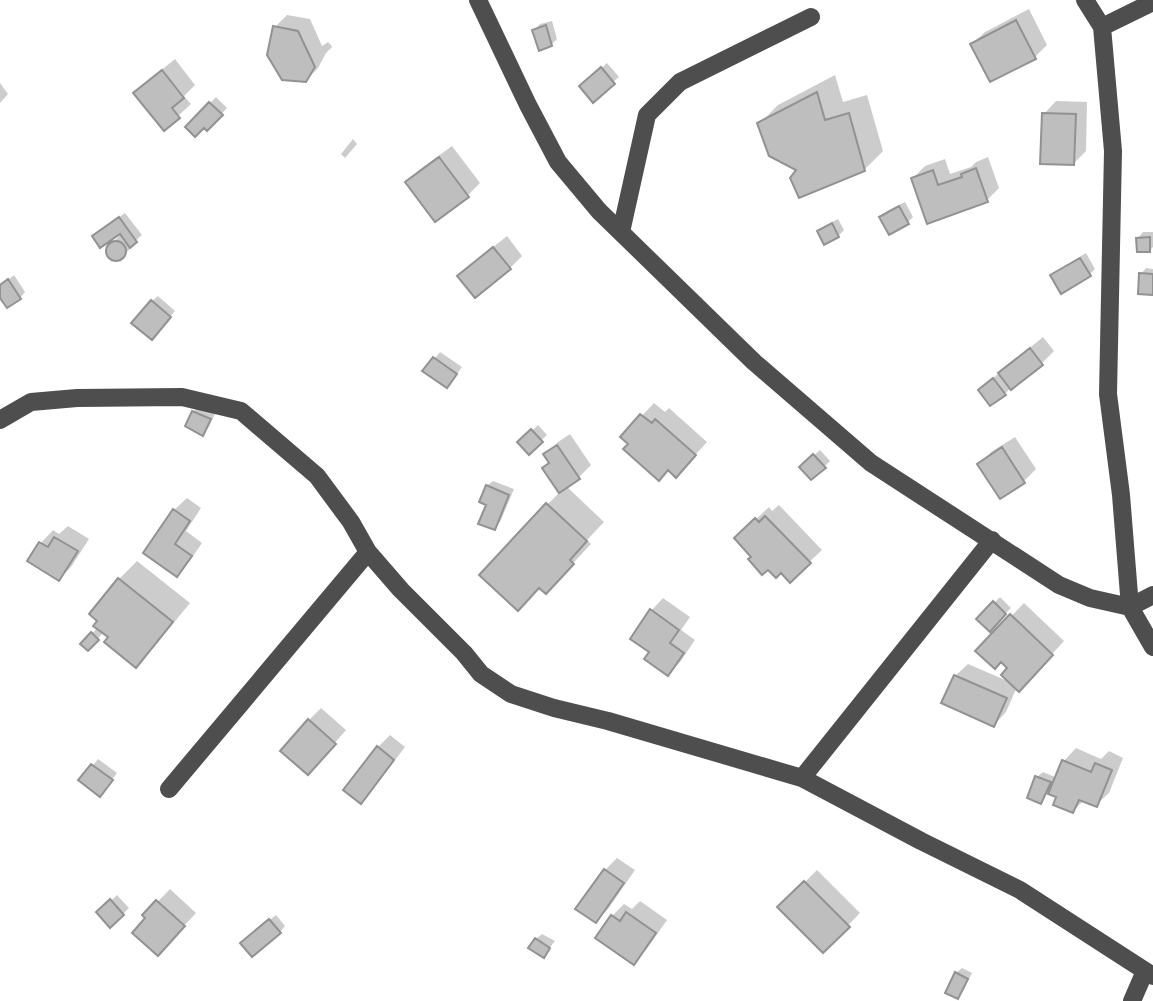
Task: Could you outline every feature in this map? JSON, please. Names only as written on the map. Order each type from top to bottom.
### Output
[{"type":"street","points":[[478,0],[558,162],[599,211],[754,362],[871,463],[1059,585],[1090,598],[1130,607],[1153,595]]},
{"type":"street","points":[[1085,0],[1102,27],[1113,151],[1108,394],[1121,495],[1130,607],[1153,647]]},
{"type":"street","points":[[1102,27],[1153,2]]},
{"type":"street","points":[[621,232],[647,115],[680,82],[811,16]]},
{"type":"street","points":[[0,419],[31,402],[77,398],[182,397],[241,411],[317,476],[351,522],[368,552],[401,590],[464,653],[481,674],[511,694],[802,778],[1020,890],[1149,973],[1132,1001]]},
{"type":"street","points":[[802,778],[992,540]]},
{"type":"street","points":[[169,789],[368,552]]},
{"type":"building","points":[[1016,20],[1036,59],[990,82],[970,44]]},
{"type":"building","points":[[546,25],[552,46],[539,51],[532,30]]},
{"type":"building","points":[[273,26],[298,31],[315,67],[306,82],[282,80],[267,55]]},
{"type":"building","points":[[601,67],[615,84],[593,103],[579,86]]},
{"type":"building","points":[[162,70],[184,98],[172,108],[180,118],[164,131],[133,93]]},
{"type":"building","points":[[817,92],[825,120],[849,113],[865,171],[799,198],[790,178],[796,170],[769,156],[757,123]]},
{"type":"building","points":[[209,102],[223,115],[207,131],[204,128],[195,137],[185,127]]},
{"type":"building","points":[[1042,113],[1076,114],[1074,165],[1040,164]]},
{"type":"building","points":[[439,157],[469,197],[435,222],[405,182]]},
{"type":"building","points":[[976,168],[988,202],[927,224],[911,178],[933,170],[938,185],[962,177],[961,174]]},
{"type":"building","points":[[899,206],[909,224],[889,235],[879,217]]},
{"type":"building","points":[[119,217],[137,242],[130,248],[120,234],[100,248],[92,236]]},
{"type":"building","points":[[832,223],[839,237],[824,245],[817,231]]},
{"type":"building","points":[[1150,237],[1150,252],[1137,252],[1136,238]]},
{"type":"building","points":[[116,241],[123,244],[126,251],[123,258],[116,261],[109,258],[106,251],[109,244]]},
{"type":"building","points":[[493,247],[511,269],[475,298],[457,276]]},
{"type":"building","points":[[1080,258],[1091,276],[1061,294],[1050,275]]},
{"type":"building","points":[[1139,273],[1153,274],[1153,295],[1138,294]]},
{"type":"building","points":[[8,279],[21,299],[7,308],[0,298],[0,285]]},
{"type":"building","points":[[151,300],[171,317],[152,340],[131,323]]},
{"type":"building","points":[[1030,348],[1043,365],[1011,390],[998,373]]},
{"type":"building","points":[[433,357],[457,374],[447,388],[422,371]]},
{"type":"building","points":[[993,378],[1006,395],[990,406],[978,390]]},
{"type":"building","points":[[192,411],[211,419],[203,436],[185,426]]},
{"type":"building","points":[[640,414],[652,423],[655,419],[696,455],[676,478],[668,470],[659,481],[623,449],[628,444],[620,437]]},
{"type":"building","points":[[531,429],[543,442],[529,455],[517,442]]},
{"type":"building","points":[[557,445],[580,479],[559,493],[542,468],[549,463],[543,454]]},
{"type":"building","points":[[1002,447],[1025,483],[1000,499],[977,464]]},
{"type":"building","points":[[813,454],[826,468],[811,480],[799,467]]},
{"type":"building","points":[[486,485],[509,495],[495,530],[478,524],[486,505],[479,502]]},
{"type":"building","points":[[546,503],[587,541],[570,560],[574,564],[546,594],[539,588],[518,611],[479,575]]},
{"type":"building","points":[[173,509],[190,521],[175,544],[192,556],[177,577],[143,553]]},
{"type":"building","points":[[765,516],[811,563],[790,583],[781,573],[776,578],[768,570],[762,575],[734,538],[755,518],[759,522]]},
{"type":"building","points":[[54,537],[78,551],[59,581],[27,561],[39,542],[48,547]]},
{"type":"building","points":[[118,578],[173,622],[136,668],[104,642],[108,637],[93,626],[97,621],[89,614]]},
{"type":"building","points":[[993,601],[1006,614],[990,632],[976,619]]},
{"type":"building","points":[[650,609],[679,630],[670,643],[684,653],[668,676],[644,659],[649,652],[630,639]]},
{"type":"building","points":[[1010,614],[1053,655],[1019,692],[1001,675],[1007,668],[1001,662],[995,669],[975,651]]},
{"type":"building","points":[[91,632],[99,640],[88,651],[80,644]]},
{"type":"building","points":[[954,675],[1007,698],[994,727],[941,703]]},
{"type":"building","points":[[308,719],[336,744],[308,775],[280,751]]},
{"type":"building","points":[[377,746],[394,760],[361,804],[343,790]]},
{"type":"building","points":[[1062,760],[1091,772],[1095,763],[1112,770],[1097,807],[1079,800],[1073,813],[1053,805],[1056,797],[1048,794]]},
{"type":"building","points":[[91,764],[113,780],[100,797],[78,780]]},
{"type":"building","points":[[1035,776],[1051,782],[1041,804],[1027,798]]},
{"type":"building","points":[[604,869],[624,883],[596,923],[575,909]]},
{"type":"building","points":[[804,881],[850,927],[823,953],[777,907]]},
{"type":"building","points":[[110,899],[124,915],[110,928],[96,912]]},
{"type":"building","points":[[156,900],[185,926],[158,956],[132,933],[145,918],[142,915]]},
{"type":"building","points":[[626,912],[656,933],[634,965],[595,938],[611,915],[620,921]]},
{"type":"building","points":[[269,919],[281,933],[252,957],[240,943]]},
{"type":"building","points":[[535,938],[550,948],[544,958],[528,948]]},
{"type":"building","points":[[955,972],[968,979],[958,999],[945,993]]}]
